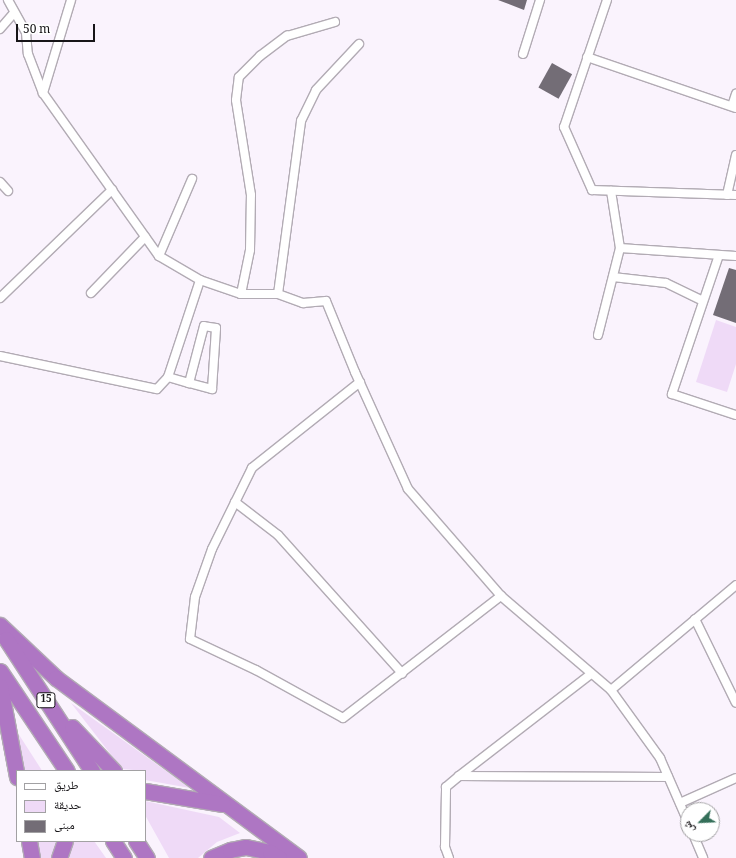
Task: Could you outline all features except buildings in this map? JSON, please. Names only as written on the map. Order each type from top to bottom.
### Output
[{"type":"highway","points":[[0,625],[56,678],[299,858]]},
{"type":"highway","name":"15","points":[[0,630],[91,770]]},
{"type":"highway","name":"15","points":[[0,671],[66,770]]},
{"type":"highway","points":[[0,686],[16,772]]},
{"type":"highway","points":[[49,703],[113,770]]},
{"type":"highway","points":[[48,742],[56,770]]},
{"type":"highway","points":[[146,791],[226,804]]},
{"type":"highway","points":[[29,842],[32,858]]},
{"type":"highway","points":[[59,858],[65,842]]},
{"type":"highway","points":[[114,842],[124,858]]},
{"type":"highway","points":[[137,842],[147,858]]},
{"type":"highway","points":[[211,858],[230,850],[246,847],[270,852],[278,858]]},
{"type":"street","points":[[8,0],[26,33],[28,54],[43,93],[160,256],[200,280],[241,294],[278,294],[302,303],[326,301],[360,382],[408,489],[501,596],[611,690],[660,758],[680,804]]},
{"type":"street","points":[[43,93],[71,0]]},
{"type":"street","points":[[523,54],[540,0]]},
{"type":"street","points":[[607,0],[564,127],[592,190],[736,195]]},
{"type":"street","points":[[0,29],[14,13]]},
{"type":"street","points":[[241,294],[250,250],[251,195],[236,100],[239,77],[260,56],[287,36],[335,22]]},
{"type":"street","points":[[278,294],[301,121],[316,90],[359,44]]},
{"type":"street","points":[[587,57],[734,107],[736,94]]},
{"type":"street","points":[[727,195],[736,155]]},
{"type":"street","points":[[160,256],[192,179]]},
{"type":"street","points":[[0,182],[8,191]]},
{"type":"street","points":[[0,298],[112,190]]},
{"type":"street","points":[[598,335],[620,248],[611,191]]},
{"type":"street","points":[[91,292],[145,237]]},
{"type":"street","points":[[620,248],[736,256]]},
{"type":"street","points":[[719,256],[672,394],[736,415]]},
{"type":"street","points":[[613,277],[666,283],[703,301]]},
{"type":"street","points":[[0,356],[157,389],[168,377],[200,280]]},
{"type":"street","points":[[168,377],[190,383],[212,389],[216,328],[204,326],[190,383]]},
{"type":"street","points":[[360,382],[252,468],[212,549],[195,597],[190,639],[256,670],[343,718],[501,596]]},
{"type":"street","points":[[235,502],[278,535],[402,673]]},
{"type":"street","points":[[611,690],[736,586]]},
{"type":"street","points":[[695,620],[736,703]]},
{"type":"street","points":[[449,858],[445,847],[446,787],[458,776],[591,674]]},
{"type":"street","points":[[458,776],[668,777]]},
{"type":"street","points":[[684,802],[736,778]]},
{"type":"street","points":[[696,842],[703,858]]},
{"type":"green space","points":[[716,320],[736,327],[736,364],[727,392],[696,382]]},
{"type":"green space","points":[[71,703],[190,788],[146,780],[146,770],[122,769]]},
{"type":"green space","points":[[14,727],[42,770],[21,770]]},
{"type":"green space","points":[[146,801],[219,817],[240,833],[217,842],[198,858],[169,858],[146,817]]},
{"type":"green space","points":[[33,842],[60,842],[53,858],[36,858]]},
{"type":"green space","points":[[70,842],[95,842],[106,858],[64,858]]}]
